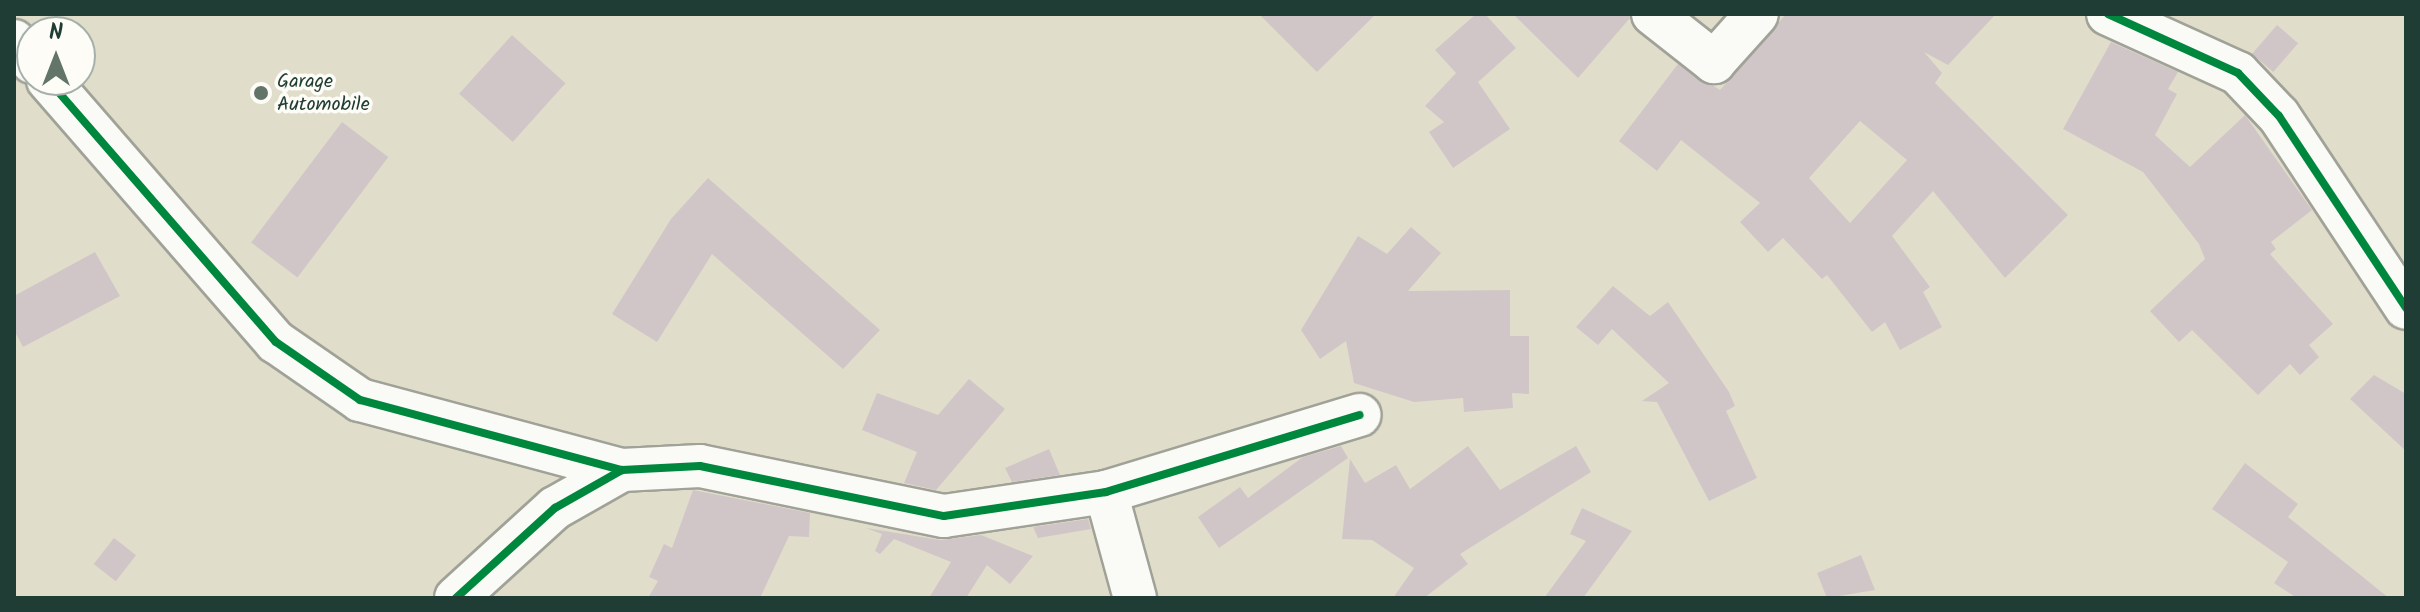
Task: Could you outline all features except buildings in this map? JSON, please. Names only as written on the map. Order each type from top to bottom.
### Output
[{"type":"street","points":[[1653,14],[1714,62],[1757,14]]},
{"type":"street","points":[[2108,14],[2238,73],[2279,116],[2406,308]]},
{"type":"street","points":[[62,96],[276,342],[360,400],[622,470],[700,466],[944,516],[1106,492],[1360,415]]},
{"type":"street","points":[[456,598],[555,508],[622,470]]},
{"type":"street","points":[[1106,492],[1135,598]]},
{"type":"cycle path","points":[[2108,14],[2238,73],[2279,116],[2406,308]]},
{"type":"cycle path","points":[[62,96],[276,342],[360,400],[622,470]]},
{"type":"cycle path","points":[[456,598],[555,508],[622,470],[700,466],[944,516],[1106,492],[1360,415]]},
{"type":"place","name":"Garage Automobile","points":[[261,93]]}]
